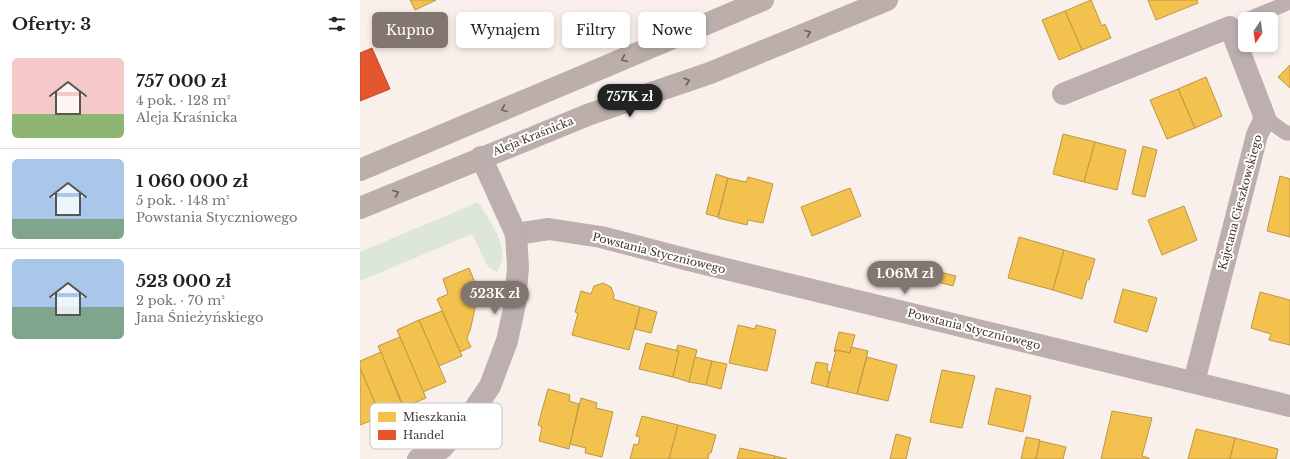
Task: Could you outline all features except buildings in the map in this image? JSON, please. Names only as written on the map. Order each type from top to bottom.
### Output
[{"type":"main road","points":[[360,170],[763,0]]},
{"type":"main road","name":"Aleja Kraśnicka","points":[[360,208],[481,157],[590,114],[710,73],[887,0]]},
{"type":"street","points":[[1063,94],[1238,23]]},
{"type":"street","points":[[1248,52],[1265,118]]},
{"type":"street","name":"Kajetana Cieszkowskiego","points":[[1194,382],[1257,135],[1265,118]]},
{"type":"street","points":[[479,403],[490,386],[507,341],[515,304],[518,276],[516,234],[481,157]]},
{"type":"street","name":"Powstania Styczniowego","points":[[516,234],[549,230],[601,237],[696,262],[1290,406]]},
{"type":"street","points":[[418,459],[449,454]]},
{"type":"lane","points":[[1266,12],[1290,2]]},
{"type":"lane","points":[[1265,118],[1286,132],[1290,133]]},
{"type":"green space","points":[[478,202],[500,241],[502,258],[497,272],[488,267],[472,234],[360,281],[360,252]]}]
